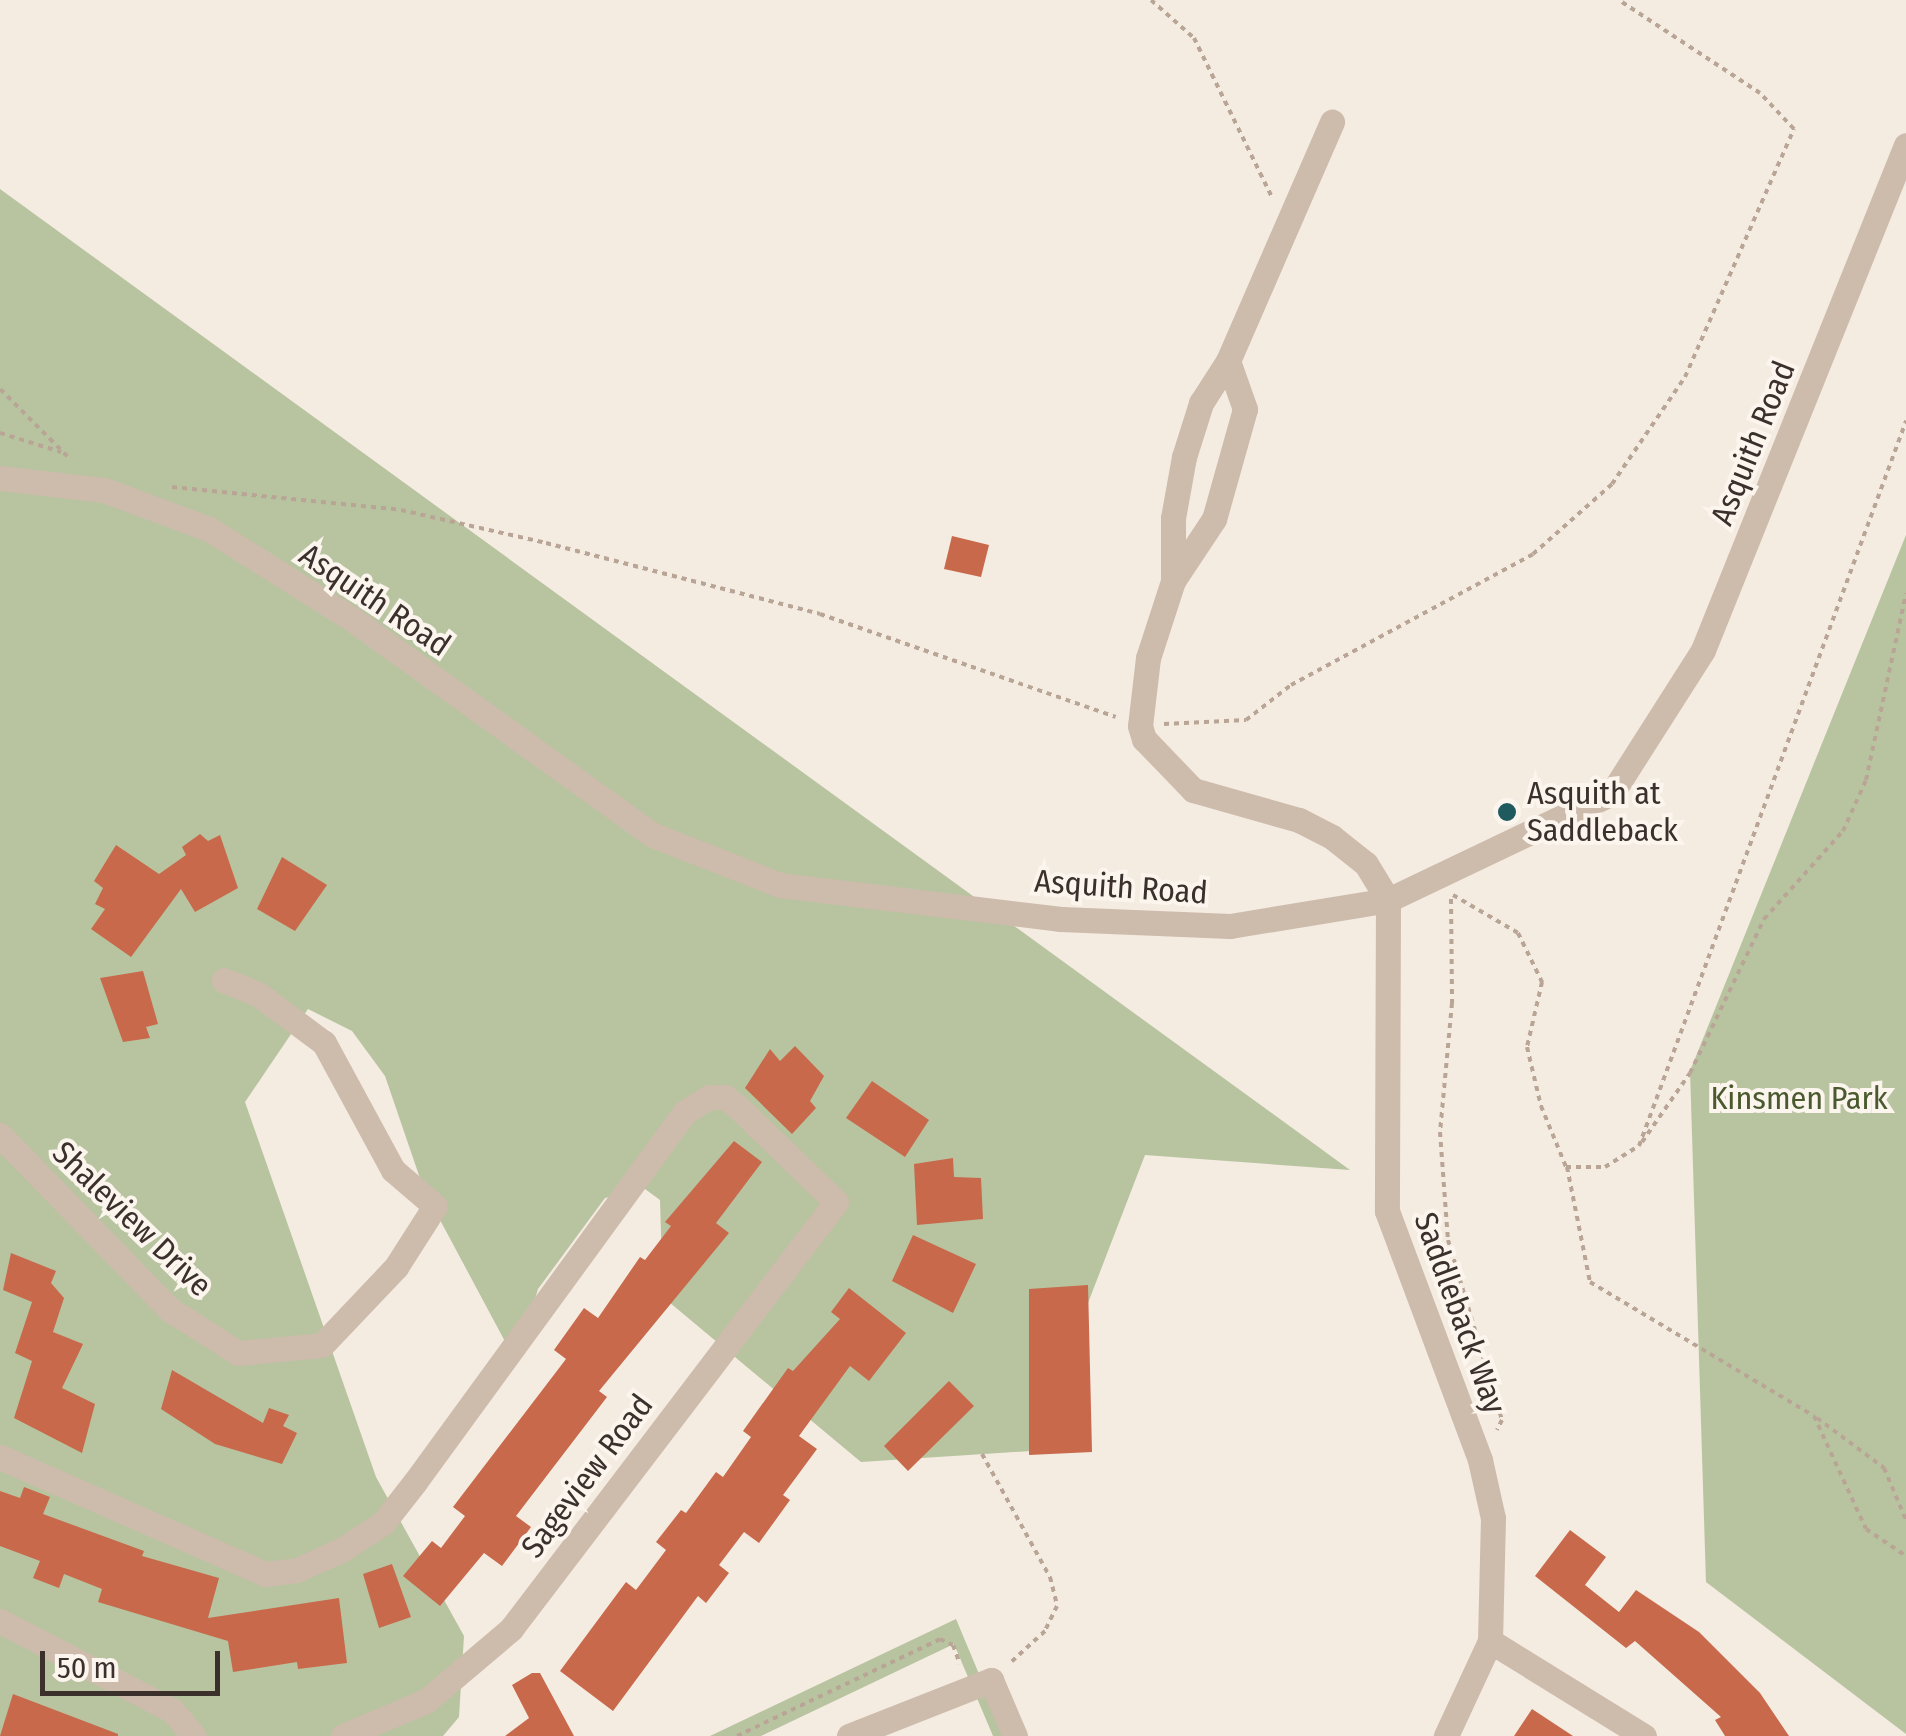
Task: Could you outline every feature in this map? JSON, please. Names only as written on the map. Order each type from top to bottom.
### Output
[{"type":"street","points":[[1173,581],[1173,518],[1184,457],[1200,402],[1228,361],[1332,122]]},
{"type":"street","name":"Asquith Road","points":[[0,478],[104,490],[210,529],[352,619],[653,836],[780,884],[1061,918],[1230,926],[1388,900],[1447,884],[1612,793],[1703,650],[1906,145]]},
{"type":"street","points":[[1228,361],[1245,409],[1214,519],[1173,581],[1148,658],[1140,726],[1144,739],[1193,790],[1300,820],[1332,836],[1366,864],[1388,900]]},
{"type":"street","name":"Saddleback Way","points":[[1388,900],[1387,1211],[1480,1460],[1493,1518],[1490,1641],[1446,1736]]},
{"type":"street","name":"Shaleview Drive","points":[[0,1135],[169,1310],[238,1353],[322,1345],[396,1267],[435,1206],[393,1170],[324,1044],[258,994],[224,980]]},
{"type":"street","name":"Sageview Road","points":[[0,1457],[264,1574],[297,1570],[383,1523],[685,1112],[709,1097],[724,1097],[836,1202],[511,1629],[426,1702],[343,1736]]},
{"type":"street","points":[[0,1621],[172,1710],[194,1736]]},
{"type":"street","points":[[1490,1641],[1630,1731]]},
{"type":"street","points":[[849,1736],[979,1683],[1014,1736]]},
{"type":"path","points":[[1151,0],[1194,38],[1287,224]]},
{"type":"path","points":[[158,485],[402,510],[546,543],[820,614],[1140,726],[1246,720],[1291,685],[1533,554],[1612,484],[1685,376],[1794,128],[1760,93],[1619,0]]},
{"type":"path","points":[[0,388],[74,464]]},
{"type":"path","points":[[1639,1146],[1906,421]]},
{"type":"path","points":[[0,433],[65,454]]},
{"type":"path","points":[[1566,1166],[1605,1167],[1639,1146],[1690,1073],[1764,919],[1843,832],[1866,780],[1906,593]]},
{"type":"path","points":[[1447,884],[1518,932],[1542,982],[1527,1047],[1540,1106],[1566,1166],[1590,1282],[1814,1416],[1884,1468],[1906,1520]]},
{"type":"path","points":[[1447,884],[1452,1003],[1440,1132],[1448,1240],[1502,1420],[1480,1460]]},
{"type":"path","points":[[1814,1416],[1866,1529],[1906,1556]]},
{"type":"path","points":[[737,1736],[940,1640],[953,1645],[979,1683],[1045,1631],[1057,1606],[1050,1577],[982,1454]]},
{"type":"green space","points":[[0,189],[1350,1170],[1145,1155],[1031,1451],[861,1462],[663,1297],[660,1200],[645,1189],[605,1198],[538,1289],[516,1362],[424,1190],[385,1076],[352,1031],[308,1009],[245,1102],[376,1477],[464,1636],[459,1717],[443,1736],[0,1736]]},
{"type":"green space","name":"Kinsmen Park","points":[[1906,535],[1906,1734],[1706,1582],[1690,1071]]},
{"type":"green space","points":[[956,1619],[1005,1736],[993,1736],[954,1644],[761,1736],[710,1736]]},
{"type":"building","points":[[952,536],[989,545],[981,577],[944,569]]},
{"type":"building","points":[[200,834],[208,841],[220,835],[238,888],[195,912],[181,889],[131,957],[91,929],[105,909],[95,904],[103,888],[94,881],[116,845],[159,874],[186,855],[182,847]]},
{"type":"building","points":[[282,857],[327,885],[295,931],[257,909]]},
{"type":"building","points":[[143,971],[158,1024],[146,1027],[150,1038],[123,1042],[100,978]]},
{"type":"building","points":[[795,1046],[824,1076],[810,1101],[816,1108],[792,1134],[745,1088],[770,1049],[780,1061]]},
{"type":"building","points":[[872,1081],[929,1120],[905,1157],[846,1118]]},
{"type":"building","points":[[734,1141],[762,1162],[716,1223],[729,1233],[599,1391],[607,1397],[516,1516],[531,1527],[502,1566],[484,1553],[440,1606],[403,1576],[432,1541],[441,1548],[465,1516],[453,1507],[566,1359],[554,1350],[584,1308],[598,1318],[640,1257],[645,1260],[671,1226],[665,1222]]},
{"type":"building","points":[[953,1158],[954,1177],[981,1178],[983,1219],[917,1225],[914,1164]]},
{"type":"building","points":[[913,1235],[976,1264],[953,1313],[892,1281]]},
{"type":"building","points":[[11,1253],[56,1271],[51,1283],[64,1298],[53,1332],[83,1344],[62,1388],[95,1404],[82,1453],[14,1418],[32,1361],[15,1353],[32,1302],[3,1290]]},
{"type":"building","points":[[1088,1285],[1092,1452],[1029,1455],[1029,1289]]},
{"type":"building","points":[[849,1288],[906,1333],[869,1381],[850,1366],[799,1436],[817,1449],[783,1495],[790,1500],[759,1543],[744,1532],[719,1565],[729,1573],[706,1603],[698,1596],[613,1711],[560,1671],[626,1582],[636,1590],[666,1550],[656,1542],[681,1510],[686,1513],[716,1472],[723,1477],[751,1437],[743,1431],[788,1368],[793,1371],[840,1319],[831,1312]]},
{"type":"building","points":[[172,1370],[263,1423],[269,1408],[289,1415],[283,1426],[297,1433],[282,1464],[215,1444],[161,1409]]},
{"type":"building","points":[[949,1381],[974,1406],[908,1471],[884,1446]]},
{"type":"building","points":[[24,1487],[50,1497],[43,1514],[144,1551],[142,1556],[219,1578],[208,1618],[339,1598],[347,1663],[298,1669],[297,1662],[233,1672],[228,1641],[98,1602],[102,1589],[64,1574],[59,1588],[33,1578],[40,1561],[0,1546],[0,1491],[20,1498]]},
{"type":"building","points":[[1570,1530],[1606,1557],[1585,1585],[1619,1612],[1636,1590],[1699,1632],[1760,1693],[1789,1736],[1725,1736],[1715,1720],[1721,1717],[1635,1641],[1626,1648],[1535,1576]]},
{"type":"building","points":[[392,1564],[411,1617],[379,1628],[363,1574]]},
{"type":"building","points":[[532,1673],[540,1673],[574,1736],[505,1736],[529,1718],[512,1685]]},
{"type":"building","points":[[13,1694],[118,1734],[118,1736],[0,1736]]},
{"type":"building","points":[[1532,1709],[1573,1736],[1514,1736]]},
{"type":"place","name":"Asquith at Saddleback","points":[[1507,812]]}]
